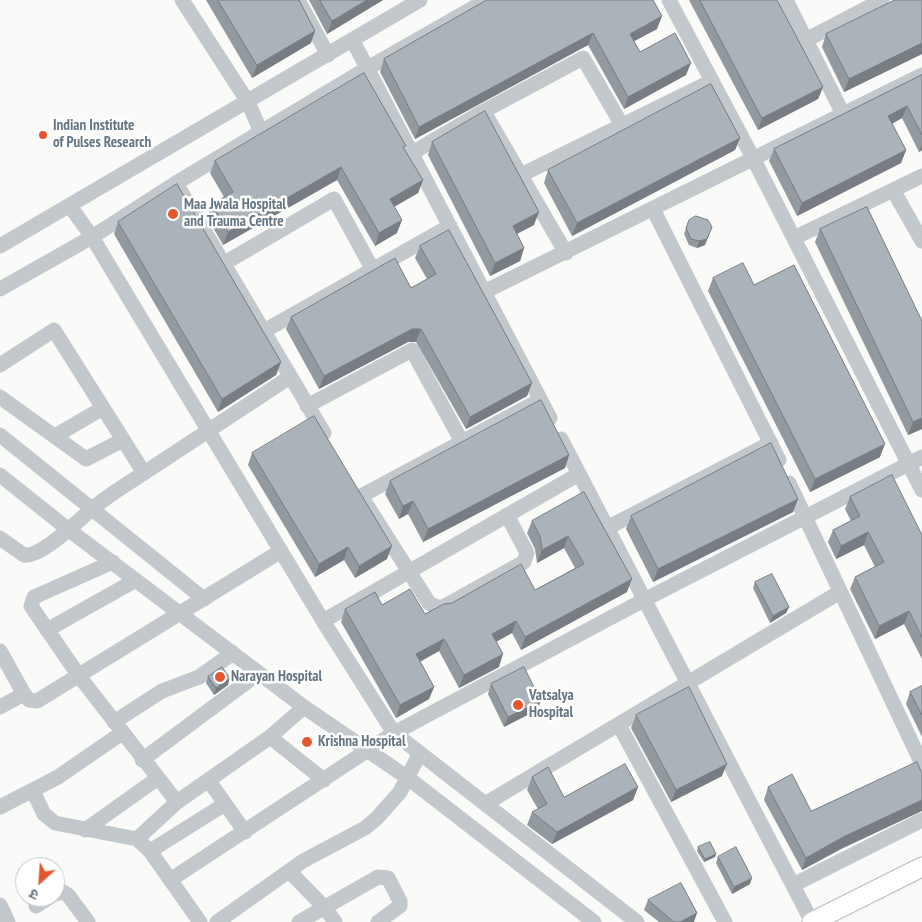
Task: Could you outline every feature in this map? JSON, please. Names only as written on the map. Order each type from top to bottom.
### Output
[{"type":"main road","points":[[812,922],[922,867]]},
{"type":"street","points":[[182,0],[248,102],[261,132]]},
{"type":"street","points":[[298,0],[328,55]]},
{"type":"street","points":[[0,246],[353,41],[402,5],[420,0]]},
{"type":"street","points":[[0,288],[92,237],[176,183],[261,132],[487,0]]},
{"type":"street","points":[[669,0],[794,238],[915,461],[922,490]]},
{"type":"street","points":[[786,0],[843,114]]},
{"type":"street","points":[[806,40],[882,0]]},
{"type":"street","points":[[353,41],[812,922]]},
{"type":"street","points":[[412,153],[484,111],[583,58],[622,125]]},
{"type":"street","points":[[484,292],[566,253],[922,74]]},
{"type":"street","points":[[522,174],[712,81]]},
{"type":"street","points":[[484,111],[566,253]]},
{"type":"street","points":[[794,238],[922,176]]},
{"type":"street","points":[[176,183],[332,447]]},
{"type":"street","points":[[893,190],[922,241]]},
{"type":"street","points":[[223,264],[334,199],[373,270]]},
{"type":"street","points":[[70,206],[92,237],[322,621],[394,733],[637,922]]},
{"type":"street","points":[[653,209],[771,443],[804,518],[922,764]]},
{"type":"street","points":[[264,331],[450,226]]},
{"type":"street","points":[[0,365],[54,330],[144,473]]},
{"type":"street","points":[[307,406],[412,350],[462,442]]},
{"type":"street","points":[[0,538],[29,556],[69,530],[94,508],[144,473],[290,377]]},
{"type":"street","points":[[0,397],[86,459],[123,440]]},
{"type":"street","points":[[361,496],[540,400]]},
{"type":"street","points":[[55,436],[103,408]]},
{"type":"street","points":[[0,434],[94,508],[204,599]]},
{"type":"street","points":[[607,528],[771,443]]},
{"type":"street","points":[[170,880],[371,751],[394,733],[644,600],[915,461]]},
{"type":"street","points":[[322,621],[579,474]]},
{"type":"street","points":[[0,475],[69,530],[304,707],[408,778],[594,922]]},
{"type":"street","points":[[351,480],[410,570],[429,603],[437,607],[443,607],[524,562],[527,553],[507,516]]},
{"type":"street","points":[[0,651],[24,694],[29,700],[37,701],[281,551]]},
{"type":"street","points":[[113,562],[34,597],[31,606],[79,676],[142,760],[177,802]]},
{"type":"street","points":[[46,630],[136,580]]},
{"type":"street","points":[[485,804],[689,684],[840,592]]},
{"type":"street","points":[[0,807],[58,776],[168,688],[199,677],[233,653]]},
{"type":"street","points":[[142,760],[259,672]]},
{"type":"street","points":[[0,707],[24,694]]},
{"type":"street","points":[[137,839],[177,802],[270,737],[304,707]]},
{"type":"street","points":[[619,725],[725,922]]},
{"type":"street","points":[[270,737],[324,780]]},
{"type":"street","points":[[217,922],[289,870],[365,828],[387,808],[400,792],[420,753]]},
{"type":"street","points":[[85,830],[158,778]]},
{"type":"street","points":[[209,781],[245,832]]},
{"type":"street","points":[[33,791],[49,820],[85,830],[137,839],[150,851],[200,922]]},
{"type":"street","points":[[150,851],[225,804]]},
{"type":"street","points":[[793,885],[922,820]]},
{"type":"street","points":[[289,870],[325,908],[335,922]]},
{"type":"street","points":[[299,922],[378,877],[384,876],[388,878],[400,901],[400,906],[378,922]]},
{"type":"street","points":[[65,894],[88,922]]},
{"type":"street","points":[[0,905],[8,922]]},
{"type":"building","points":[[218,0],[299,0],[315,31],[257,65]]},
{"type":"building","points":[[320,0],[367,0],[332,21]]},
{"type":"building","points":[[487,0],[653,0],[662,16],[630,34],[640,52],[675,33],[691,63],[628,97],[593,33],[419,127],[384,59]]},
{"type":"building","points":[[700,0],[777,0],[823,87],[762,118]]},
{"type":"building","points":[[895,0],[922,0],[922,43],[849,79],[826,34]]},
{"type":"building","points":[[364,73],[406,146],[403,147],[423,180],[390,199],[402,220],[379,233],[341,167],[228,232],[212,204],[233,192],[215,161]]},
{"type":"building","points":[[922,75],[922,135],[907,106],[888,116],[906,150],[802,203],[774,149]]},
{"type":"building","points":[[711,84],[740,138],[577,223],[548,170]]},
{"type":"building","points":[[485,111],[539,212],[513,226],[524,248],[495,263],[432,142]]},
{"type":"building","points":[[177,184],[281,362],[222,399],[118,222]]},
{"type":"building","points":[[867,207],[922,321],[922,418],[913,422],[820,229]]},
{"type":"building","points":[[696,216],[708,220],[712,227],[707,239],[699,241],[691,239],[686,228],[689,220]]},
{"type":"building","points":[[449,230],[532,383],[470,417],[421,329],[412,329],[324,376],[291,317],[395,258],[411,288],[436,274],[420,246]]},
{"type":"building","points":[[743,263],[754,285],[794,265],[885,444],[815,479],[713,278]]},
{"type":"building","points":[[541,400],[569,455],[428,529],[413,501],[403,506],[390,481]]},
{"type":"building","points":[[314,416],[392,546],[359,566],[348,547],[319,564],[252,453]]},
{"type":"building","points":[[771,443],[798,499],[658,569],[631,516]]},
{"type":"building","points":[[892,475],[922,535],[922,637],[909,611],[879,626],[855,577],[884,562],[868,532],[841,546],[833,530],[860,516],[850,497]]},
{"type":"building","points":[[584,492],[632,579],[525,637],[516,621],[492,634],[503,654],[464,675],[444,639],[416,654],[434,687],[400,705],[345,609],[375,592],[382,605],[410,589],[425,614],[444,604],[452,603],[521,564],[535,590],[584,564],[568,536],[542,550],[540,536],[532,521]]},
{"type":"building","points":[[772,574],[789,607],[773,616],[755,582]]},
{"type":"building","points":[[222,667],[230,678],[216,688],[208,677]]},
{"type":"building","points":[[524,667],[541,701],[508,717],[491,684]]},
{"type":"building","points":[[922,686],[922,715],[910,692]]},
{"type":"building","points":[[689,687],[727,764],[676,790],[636,715]]},
{"type":"building","points":[[917,762],[922,774],[922,800],[843,837],[806,858],[768,787],[792,774],[811,811]]},
{"type":"building","points":[[625,764],[638,787],[557,832],[532,812],[547,804],[532,777],[548,767],[564,797]]},
{"type":"building","points":[[710,842],[716,854],[705,859],[698,847]]},
{"type":"building","points":[[736,847],[752,878],[734,887],[718,857]]},
{"type":"building","points":[[681,883],[697,913],[680,922],[674,922],[648,900]]},
{"type":"place","name":"Indian Institute of Pulses Research","points":[[43,135]]},
{"type":"place","name":"Maa Jwala Hospital and Trauma Centre","points":[[173,214]]},
{"type":"place","name":"Narayan Hospital","points":[[220,677]]},
{"type":"place","name":"Vatsalya Hospital","points":[[518,705]]},
{"type":"place","name":"Krishna Hospital","points":[[307,742]]}]
